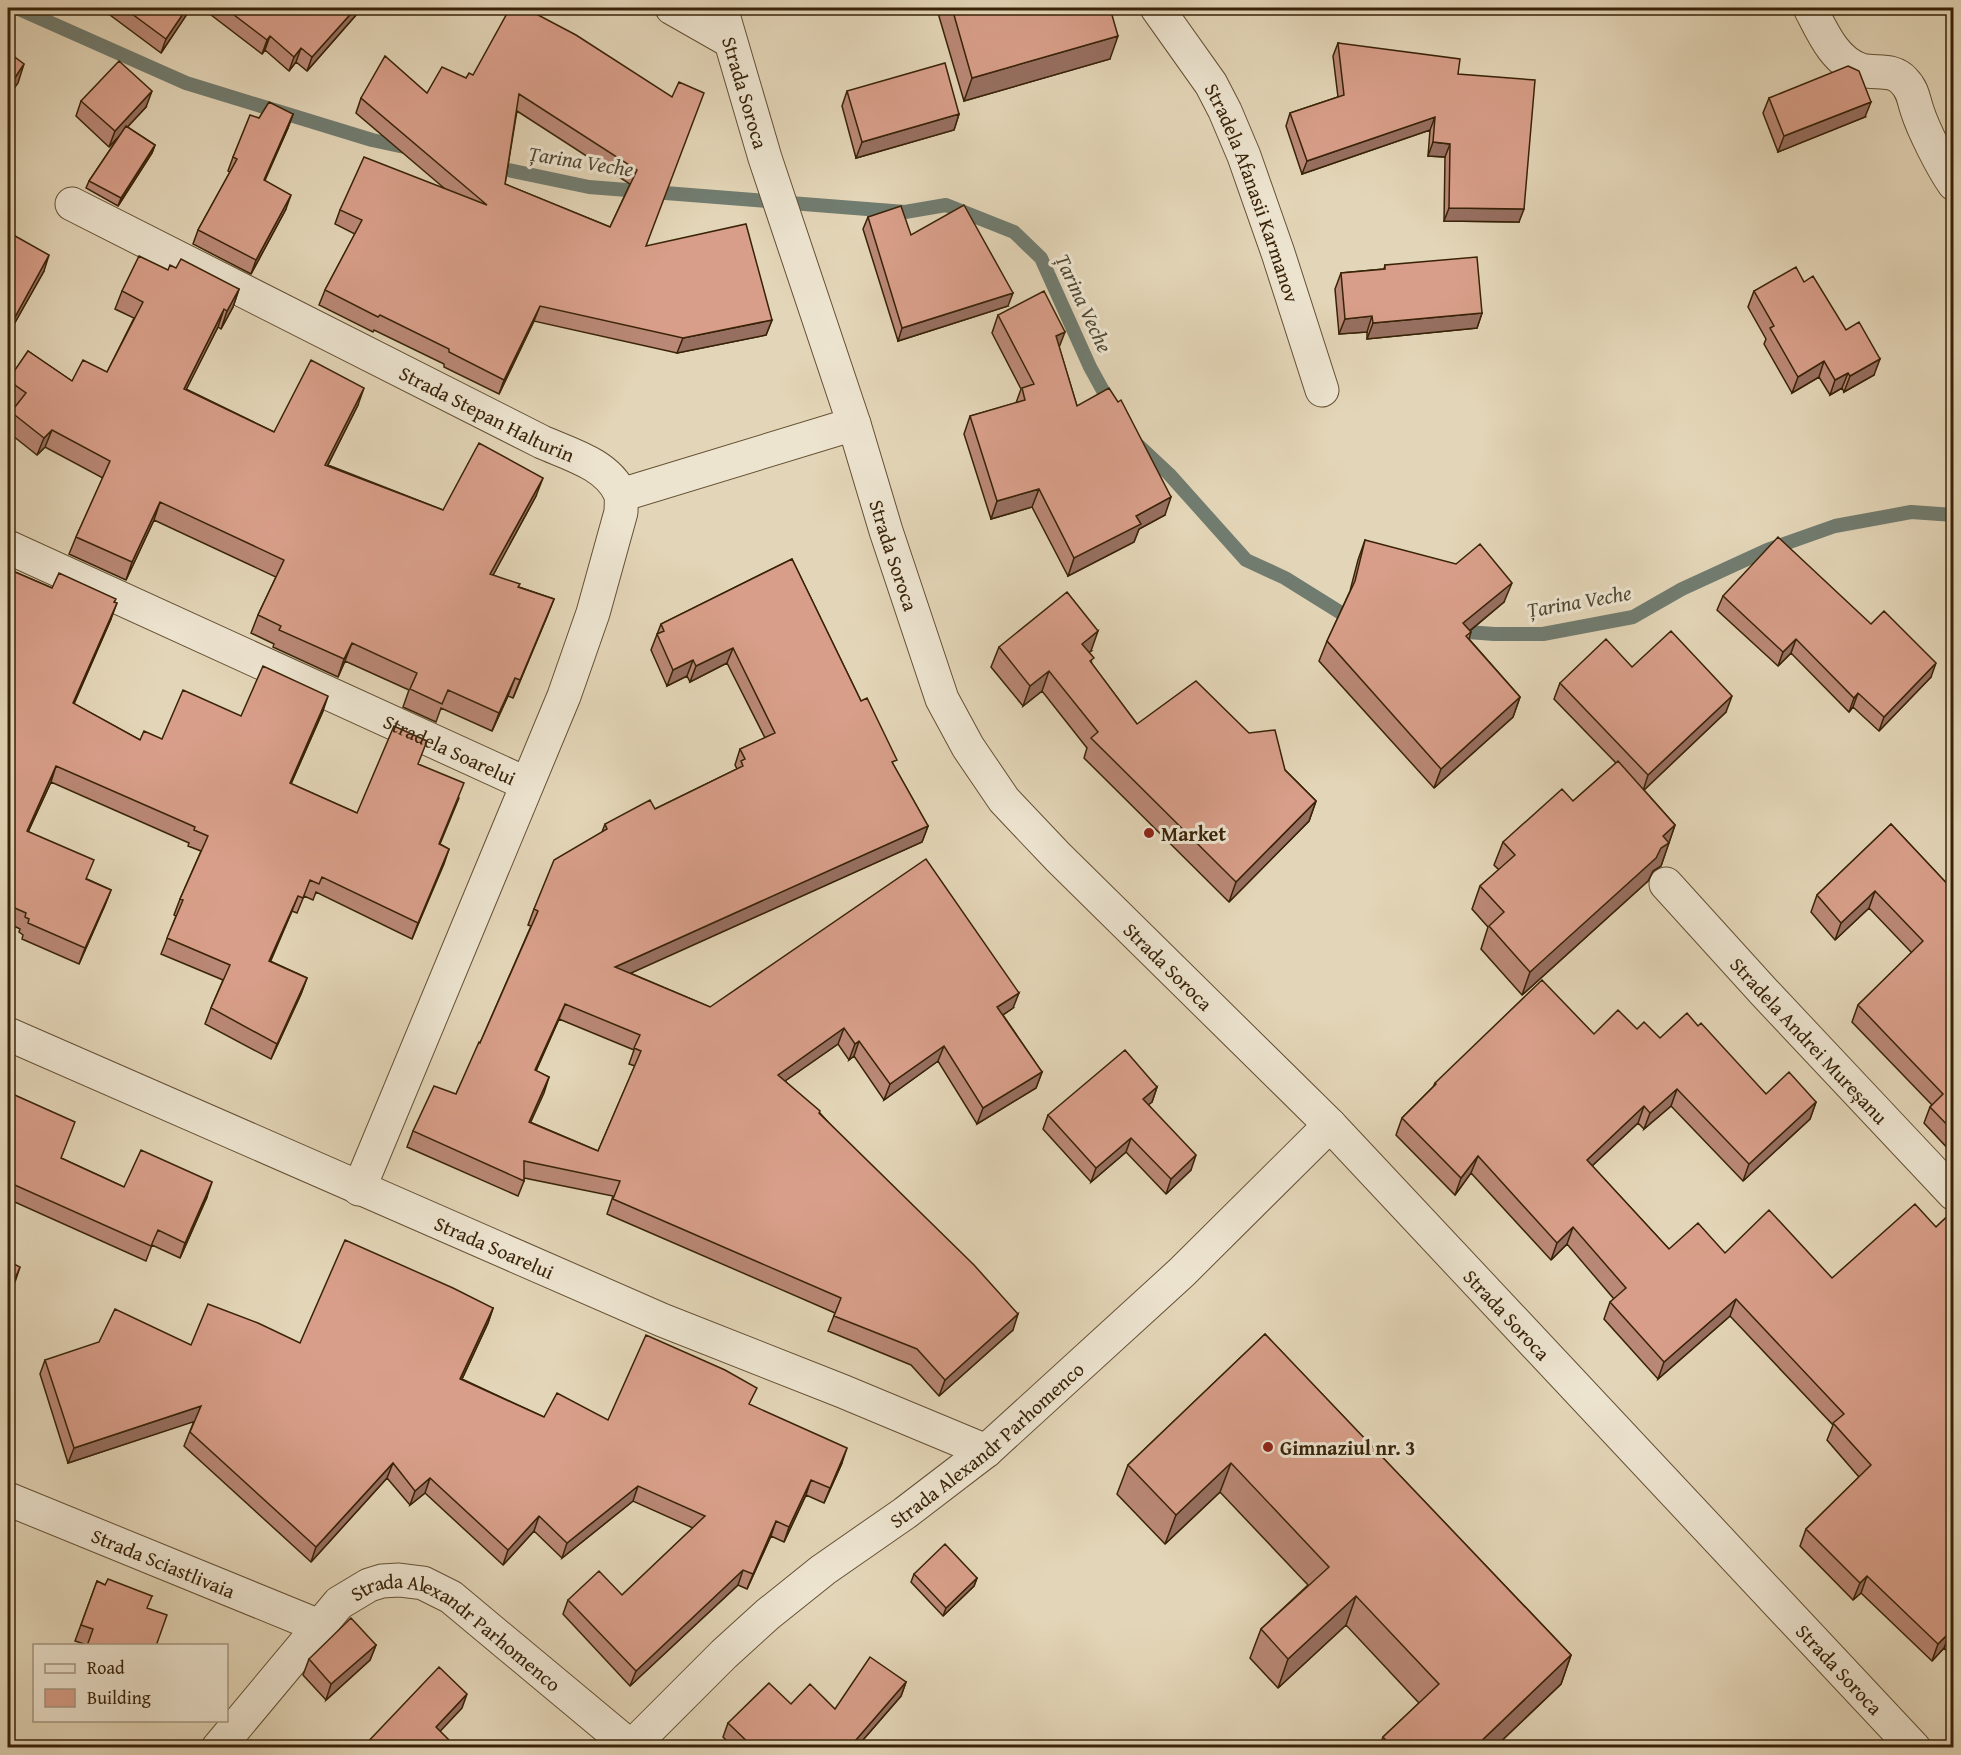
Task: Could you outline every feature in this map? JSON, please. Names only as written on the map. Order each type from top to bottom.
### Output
[{"type":"street","points":[[672,8],[730,41]]},
{"type":"street","name":"Strada Soroca","points":[[721,8],[765,158],[854,424],[886,531],[942,699],[968,747],[1004,800],[1066,865],[1330,1125],[1914,1748]]},
{"type":"street","name":"Stradela Afanasii Karmanov","points":[[1156,8],[1211,84],[1225,111],[1244,156],[1278,253],[1322,390]]},
{"type":"street","points":[[1810,8],[1830,46],[1846,63],[1862,70],[1892,73],[1903,79],[1914,93],[1917,110],[1953,184]]},
{"type":"street","name":"Strada Stepan Halturin","points":[[72,204],[542,442],[599,468],[612,481],[621,495]]},
{"type":"street","points":[[527,784],[564,696],[594,613],[621,512],[621,495],[854,424]]},
{"type":"street","name":"Stradela Soarelui","points":[[8,547],[527,784],[359,1189]]},
{"type":"street","name":"Stradela Andrei Mureșanu","points":[[1666,884],[1953,1194]]},
{"type":"street","name":"Strada Soarelui","points":[[8,1034],[662,1320],[986,1451]]},
{"type":"street","name":"Strada Alexandr Parhomenco","points":[[218,1748],[339,1603],[369,1585],[382,1581],[399,1580],[423,1583],[451,1598],[631,1748],[724,1654],[768,1614],[823,1570],[905,1513],[986,1451],[1182,1272],[1330,1125]]},
{"type":"street","name":"Strada Sciastlivaia","points":[[8,1499],[320,1626]]},
{"type":"building","points":[[124,8],[187,8],[166,39]]},
{"type":"building","points":[[225,8],[356,8],[312,57],[301,48],[294,57],[270,36],[267,40]]},
{"type":"building","points":[[510,8],[525,8],[576,35],[672,97],[679,82],[704,93],[646,246],[746,224],[772,320],[683,338],[540,306],[504,380],[449,352],[449,349],[325,290],[362,220],[340,210],[364,157],[487,205],[361,98],[385,56],[427,93],[442,67],[466,78],[469,73],[473,75]],"holes":[[[519,94],[637,170],[610,227],[505,184]]]},
{"type":"building","points":[[952,8],[1110,8],[1118,36],[972,78]]},
{"type":"building","points":[[1338,43],[1460,59],[1458,74],[1535,80],[1524,209],[1449,208],[1450,144],[1433,142],[1435,117],[1307,161],[1290,113],[1344,95]]},
{"type":"building","points":[[8,52],[24,64],[8,88]]},
{"type":"building","points":[[119,61],[152,91],[115,131],[81,101]]},
{"type":"building","points":[[945,63],[959,114],[862,142],[847,91]]},
{"type":"building","points":[[1848,66],[1859,71],[1871,102],[1784,136],[1769,98]]},
{"type":"building","points":[[269,102],[293,114],[264,180],[291,195],[256,260],[198,230],[237,159],[233,157],[250,115],[259,118]]},
{"type":"building","points":[[126,126],[155,145],[121,198],[89,181]]},
{"type":"building","points":[[964,205],[1013,293],[902,328],[868,217],[901,206],[911,235]]},
{"type":"building","points":[[8,232],[49,255],[15,317],[8,313]]},
{"type":"building","points":[[139,256],[168,270],[170,265],[176,268],[181,259],[239,289],[227,311],[224,309],[184,389],[274,432],[311,360],[364,388],[325,465],[443,510],[479,443],[543,478],[490,574],[520,584],[518,587],[554,599],[520,680],[515,678],[499,713],[448,690],[442,704],[410,689],[417,673],[352,643],[344,659],[279,630],[281,626],[258,615],[284,560],[160,502],[132,562],[76,537],[110,461],[52,430],[44,438],[11,412],[26,393],[8,380],[28,351],[72,381],[83,360],[107,372],[143,302],[122,291]]},
{"type":"building","points":[[1477,257],[1482,313],[1373,323],[1372,316],[1345,319],[1341,273],[1385,269],[1385,265]]},
{"type":"building","points":[[1796,267],[1804,282],[1813,276],[1846,330],[1859,322],[1880,359],[1850,376],[1848,373],[1835,380],[1824,361],[1798,377],[1770,328],[1774,326],[1754,291]]},
{"type":"building","points":[[1044,291],[1065,332],[1056,336],[1077,406],[1109,388],[1118,402],[1121,400],[1171,497],[1136,516],[1141,524],[1074,558],[1039,489],[997,501],[970,416],[1025,400],[1022,388],[1034,384],[998,315]]},
{"type":"building","points":[[1778,537],[1871,624],[1884,611],[1936,663],[1884,717],[1858,693],[1854,698],[1796,639],[1783,652],[1723,596]]},
{"type":"building","points":[[1365,540],[1456,564],[1480,544],[1512,583],[1463,623],[1471,632],[1466,636],[1520,697],[1441,769],[1327,641],[1355,581]]},
{"type":"building","points":[[792,559],[861,701],[867,698],[897,760],[892,762],[928,826],[615,967],[710,1007],[926,859],[1019,993],[997,1007],[1042,1072],[983,1108],[944,1046],[890,1084],[859,1041],[855,1044],[844,1028],[778,1075],[820,1111],[819,1113],[974,1265],[1018,1314],[945,1380],[917,1349],[834,1316],[841,1298],[613,1199],[620,1181],[524,1161],[524,1181],[413,1131],[434,1086],[456,1094],[538,911],[534,909],[554,860],[607,829],[605,824],[650,800],[655,809],[743,766],[741,761],[745,759],[740,749],[775,733],[733,648],[696,666],[693,660],[673,670],[657,634],[664,631],[661,624]],"holes":[[[565,1004],[640,1035],[634,1048],[641,1051],[598,1151],[529,1122],[549,1077],[535,1070]]]},
{"type":"building","points":[[8,569],[52,588],[59,573],[116,599],[114,602],[117,603],[73,703],[140,740],[144,731],[162,739],[183,690],[241,716],[263,666],[328,696],[290,783],[357,813],[394,726],[427,741],[418,764],[464,783],[439,844],[449,849],[418,923],[322,877],[319,884],[310,880],[303,898],[298,896],[269,961],[307,978],[277,1044],[211,1008],[230,965],[167,938],[183,900],[180,899],[208,836],[194,830],[195,827],[56,766],[27,831],[94,860],[86,879],[111,890],[85,948],[28,923],[26,913],[8,905]]},
{"type":"building","points":[[1067,592],[1098,631],[1082,644],[1094,658],[1090,661],[1137,724],[1196,681],[1249,733],[1275,730],[1285,770],[1316,801],[1236,882],[1091,738],[1098,732],[1049,671],[1030,686],[999,647]]},
{"type":"building","points":[[1671,631],[1732,696],[1648,775],[1560,683],[1606,639],[1632,667]]},
{"type":"building","points":[[1618,761],[1675,825],[1663,836],[1669,843],[1661,848],[1656,858],[1530,972],[1489,926],[1504,912],[1480,886],[1515,855],[1503,842],[1562,789],[1573,801]]},
{"type":"building","points":[[1891,824],[1953,890],[1953,1131],[1930,1107],[1943,1094],[1858,1005],[1923,941],[1875,891],[1841,923],[1817,895]]},
{"type":"building","points":[[1542,980],[1594,1034],[1618,1010],[1637,1029],[1644,1022],[1660,1038],[1687,1013],[1698,1026],[1701,1023],[1766,1094],[1789,1072],[1816,1102],[1749,1164],[1677,1089],[1650,1113],[1644,1106],[1587,1160],[1669,1249],[1698,1223],[1725,1253],[1769,1210],[1832,1278],[1915,1204],[1936,1227],[1953,1211],[1953,1634],[1951,1631],[1938,1644],[1867,1576],[1860,1583],[1806,1529],[1871,1465],[1833,1423],[1844,1414],[1736,1299],[1664,1362],[1610,1302],[1626,1288],[1573,1227],[1557,1243],[1478,1156],[1461,1178],[1402,1118]]},
{"type":"building","points":[[1125,1050],[1157,1087],[1143,1099],[1196,1155],[1171,1179],[1131,1138],[1096,1168],[1048,1115]]},
{"type":"building","points":[[8,1092],[75,1122],[61,1158],[124,1187],[141,1150],[212,1182],[185,1243],[158,1230],[151,1246],[8,1182]]},
{"type":"building","points":[[345,1240],[493,1308],[460,1379],[544,1417],[557,1393],[608,1420],[646,1335],[725,1370],[757,1388],[749,1404],[847,1448],[830,1488],[811,1480],[789,1527],[776,1521],[753,1574],[743,1570],[636,1671],[568,1600],[599,1571],[622,1595],[705,1516],[638,1486],[567,1543],[539,1516],[508,1550],[430,1478],[415,1491],[393,1463],[316,1547],[190,1432],[201,1406],[74,1448],[45,1360],[99,1342],[115,1309],[191,1345],[208,1304],[258,1323],[300,1343]]},
{"type":"building","points":[[8,1261],[20,1267],[8,1295]]},
{"type":"building","points":[[1265,1334],[1571,1655],[1474,1748],[1393,1748],[1383,1737],[1439,1684],[1356,1596],[1288,1659],[1261,1629],[1329,1567],[1231,1463],[1176,1515],[1128,1465]]},
{"type":"building","points":[[945,1544],[977,1578],[946,1608],[914,1574]]},
{"type":"building","points":[[108,1579],[152,1596],[147,1608],[167,1615],[157,1644],[88,1644],[93,1629],[81,1625],[97,1581],[105,1585]]},
{"type":"building","points":[[351,1618],[376,1645],[331,1684],[309,1659]]},
{"type":"building","points":[[870,1657],[906,1682],[849,1748],[754,1748],[728,1723],[769,1683],[791,1704],[810,1684],[835,1709]]},
{"type":"building","points":[[439,1667],[467,1694],[436,1727],[457,1748],[362,1748]]},
{"type":"waterway","name":"Țarina Veche","points":[[17,8],[186,83],[372,140],[409,148]]},
{"type":"waterway","name":"Țarina Veche","points":[[489,166],[589,187],[905,212],[946,205],[1014,232],[1041,258],[1090,367],[1112,407]]},
{"type":"waterway","name":"Țarina Veche","points":[[1138,445],[1169,474],[1246,560],[1285,578],[1346,616],[1356,619]]},
{"type":"waterway","name":"Țarina Veche","points":[[1455,631],[1543,634],[1633,617],[1682,589],[1767,550],[1835,526],[1911,512],[1954,515]]},
{"type":"place","name":"Market","points":[[1149,833]]},
{"type":"place","name":"Gimnaziul nr. 3","points":[[1268,1447]]}]
